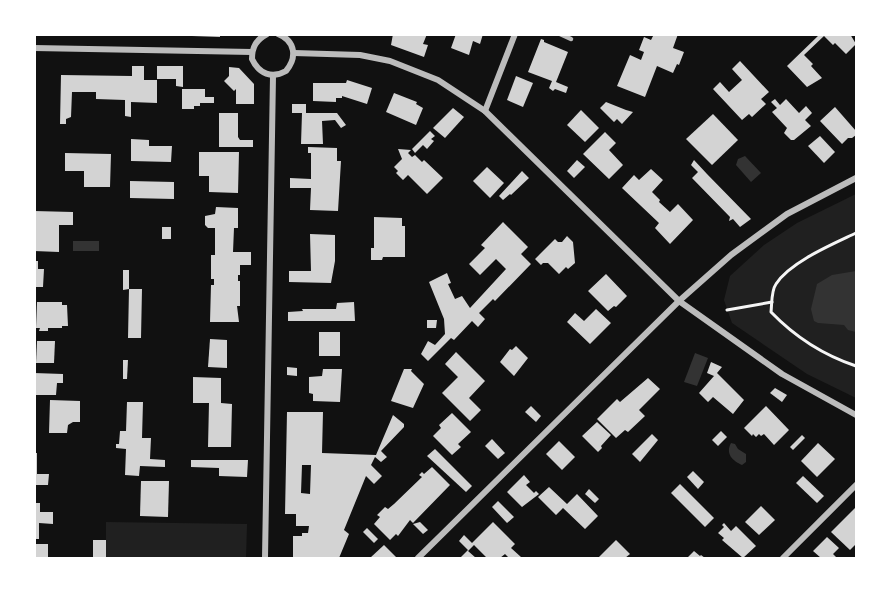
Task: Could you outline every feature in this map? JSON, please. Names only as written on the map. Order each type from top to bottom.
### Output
[{"type":"street","points":[[267,34],[260,38],[252,52],[252,59],[260,71],[273,76],[286,71],[291,65],[294,53],[290,42],[279,34]]},
{"type":"street","points":[[485,111],[515,34]]},
{"type":"street","points":[[34,48],[252,52]]},
{"type":"street","points":[[294,53],[360,55],[390,61],[438,80],[485,111],[679,302],[782,374],[856,415]]},
{"type":"street","points":[[265,558],[273,76]]},
{"type":"street","points":[[418,558],[679,302],[731,255],[787,214],[856,178]]},
{"type":"street","points":[[783,558],[856,485]]},
{"type":"lane","points":[[560,34],[571,39]]},
{"type":"path","points":[[856,233],[809,256],[786,274],[775,285],[771,312],[789,331],[814,348],[856,366]]},
{"type":"path","points":[[727,310],[772,302]]},
{"type":"shaded area","points":[[745,156],[761,173],[751,182],[736,165],[738,159]]},
{"type":"shaded area","points":[[856,194],[856,398],[807,374],[732,323],[724,300],[730,276],[764,245],[797,223]]},
{"type":"shaded area","points":[[73,241],[99,241],[99,251],[73,251]]},
{"type":"shaded area","points":[[856,271],[856,332],[848,330],[844,325],[814,321],[811,309],[817,284],[832,275]]},
{"type":"shaded area","points":[[695,353],[708,358],[697,386],[684,382]]},
{"type":"shaded area","points":[[731,443],[746,454],[746,462],[742,465],[729,454]]},
{"type":"shaded area","points":[[106,522],[247,524],[246,558],[106,558]]},
{"type":"building","points":[[192,34],[220,34],[220,37],[192,36]]},
{"type":"building","points":[[393,34],[427,34],[423,44],[428,45],[424,57],[391,45]]},
{"type":"building","points":[[456,34],[483,34],[480,44],[473,41],[469,55],[451,48]]},
{"type":"building","points":[[654,34],[678,34],[673,48],[684,52],[679,65],[677,64],[673,73],[657,66],[645,97],[617,86],[630,55],[641,60],[644,52],[639,50],[644,37],[651,40]]},
{"type":"building","points":[[820,34],[850,34],[856,44],[846,54],[824,36],[804,55],[822,78],[807,87],[787,66]]},
{"type":"building","points":[[541,39],[568,52],[556,82],[568,87],[566,93],[555,89],[553,91],[549,88],[552,81],[528,72]]},
{"type":"building","points":[[740,61],[769,92],[761,99],[766,104],[752,117],[749,114],[742,120],[713,89],[720,82],[729,92],[742,80],[732,69]]},
{"type":"building","points":[[132,66],[144,66],[144,80],[157,80],[157,103],[131,102],[131,117],[125,116],[125,100],[96,99],[96,92],[72,92],[71,117],[66,119],[66,124],[60,124],[61,75],[132,76]]},
{"type":"building","points":[[157,66],[183,66],[183,87],[176,86],[176,79],[157,79]]},
{"type":"building","points":[[229,67],[239,68],[254,84],[254,104],[236,104],[236,89],[234,91],[224,81],[229,76]]},
{"type":"building","points":[[516,76],[533,83],[523,107],[507,100]]},
{"type":"building","points":[[347,80],[372,88],[367,104],[342,96],[342,98],[336,98],[336,102],[313,101],[313,83],[346,83]]},
{"type":"building","points":[[182,89],[205,89],[205,97],[214,97],[214,103],[200,103],[200,106],[194,106],[194,109],[182,109]]},
{"type":"building","points":[[394,93],[417,102],[416,104],[423,108],[416,125],[386,112]]},
{"type":"building","points":[[775,99],[780,105],[786,99],[799,113],[806,106],[812,113],[805,120],[811,126],[794,140],[784,133],[787,128],[772,112],[777,108],[771,102]]},
{"type":"building","points":[[606,102],[633,112],[622,124],[617,119],[614,122],[600,108]]},
{"type":"building","points":[[292,104],[306,104],[306,113],[337,113],[346,125],[341,128],[335,120],[322,121],[323,144],[301,144],[302,113],[292,113]]},
{"type":"building","points":[[835,107],[856,131],[856,135],[848,138],[842,144],[820,121]]},
{"type":"building","points":[[453,108],[464,117],[445,138],[433,128]]},
{"type":"building","points":[[581,110],[599,128],[585,142],[567,125]]},
{"type":"building","points":[[219,113],[238,113],[238,137],[240,140],[253,140],[253,147],[219,147]]},
{"type":"building","points":[[713,114],[738,140],[712,165],[686,139]]},
{"type":"building","points":[[430,131],[435,136],[431,139],[434,141],[427,149],[423,145],[415,153],[412,149]]},
{"type":"building","points":[[605,132],[616,143],[609,150],[623,165],[609,179],[583,154]]},
{"type":"building","points":[[820,136],[835,152],[824,163],[808,146]]},
{"type":"building","points":[[131,139],[149,140],[149,146],[172,146],[171,162],[131,161]]},
{"type":"building","points":[[308,147],[337,148],[337,161],[341,161],[338,211],[310,210],[311,188],[290,188],[290,178],[311,179],[311,153],[308,153]]},
{"type":"building","points":[[398,149],[411,150],[408,153],[412,157],[415,155],[422,162],[424,160],[443,178],[427,194],[408,175],[403,180],[396,173],[398,171],[394,167],[402,159]]},
{"type":"building","points":[[199,152],[239,152],[238,193],[209,192],[209,176],[199,176]]},
{"type":"building","points":[[65,153],[111,154],[110,187],[84,187],[84,171],[65,171]]},
{"type":"building","points":[[577,160],[585,167],[574,178],[567,171]]},
{"type":"building","points":[[694,160],[751,219],[740,227],[733,219],[729,221],[730,217],[692,178],[698,172],[691,165]]},
{"type":"building","points":[[487,167],[504,183],[490,198],[473,181]]},
{"type":"building","points":[[651,169],[663,180],[652,192],[660,200],[659,202],[670,212],[678,204],[693,220],[670,244],[655,228],[659,223],[622,188],[634,175],[639,180]]},
{"type":"building","points":[[522,171],[529,178],[503,200],[499,196]]},
{"type":"building","points":[[130,181],[174,182],[174,199],[130,198]]},
{"type":"building","points":[[216,207],[238,208],[238,228],[234,228],[233,252],[251,252],[251,265],[240,265],[240,275],[238,275],[238,281],[240,281],[240,306],[237,306],[239,322],[210,322],[211,285],[214,285],[214,279],[211,279],[211,255],[215,255],[215,228],[208,228],[205,225],[205,216],[215,214]]},
{"type":"building","points":[[34,211],[73,212],[73,225],[59,225],[59,252],[34,251]]},
{"type":"building","points":[[374,217],[402,218],[402,226],[405,226],[405,257],[383,257],[382,260],[371,260],[371,248],[374,248]]},
{"type":"building","points":[[503,222],[528,247],[521,254],[531,264],[495,301],[493,299],[479,313],[485,319],[478,327],[472,321],[454,340],[451,338],[428,361],[421,354],[428,341],[435,345],[445,334],[444,319],[429,282],[447,273],[451,283],[448,284],[455,299],[462,296],[470,308],[506,269],[496,259],[480,275],[469,264],[485,248],[481,245]]},
{"type":"building","points":[[162,227],[171,227],[171,239],[162,239]]},
{"type":"building","points":[[310,234],[335,235],[335,261],[331,283],[289,282],[289,271],[311,271]]},
{"type":"building","points":[[567,236],[573,242],[575,263],[568,269],[566,267],[559,274],[548,263],[541,265],[535,259],[555,239],[562,242]]},
{"type":"building","points":[[34,261],[38,261],[38,269],[44,269],[43,287],[34,287]]},
{"type":"building","points":[[123,270],[129,270],[129,289],[123,290]]},
{"type":"building","points":[[606,274],[627,296],[616,307],[608,311],[588,291]]},
{"type":"building","points":[[129,289],[142,289],[141,338],[128,338]]},
{"type":"building","points":[[37,302],[62,302],[62,305],[67,305],[68,326],[39,331],[40,328],[36,328]]},
{"type":"building","points":[[354,302],[355,321],[288,321],[288,312],[303,311],[302,309],[336,309],[337,303]]},
{"type":"building","points":[[596,309],[611,323],[590,344],[567,322],[575,313],[584,321]]},
{"type":"building","points":[[427,320],[437,320],[436,328],[427,328]]},
{"type":"building","points":[[319,332],[340,332],[340,356],[319,356]]},
{"type":"building","points":[[210,339],[227,340],[227,368],[208,367]]},
{"type":"building","points":[[37,341],[55,341],[54,363],[36,363]]},
{"type":"building","points":[[516,346],[528,358],[514,376],[500,362],[510,349]]},
{"type":"building","points":[[456,352],[485,381],[469,398],[481,410],[470,421],[442,393],[458,377],[445,364]]},
{"type":"building","points":[[123,360],[128,360],[127,379],[123,379]]},
{"type":"building","points":[[711,362],[722,367],[717,373],[744,400],[733,414],[713,397],[708,402],[699,393],[714,376],[707,373]]},
{"type":"building","points":[[287,367],[297,368],[297,376],[287,375]]},
{"type":"building","points":[[323,369],[342,369],[340,402],[313,401],[313,394],[309,393],[309,377],[322,376]]},
{"type":"building","points":[[404,369],[412,369],[411,371],[424,384],[413,408],[391,401]]},
{"type":"building","points":[[34,373],[63,374],[63,383],[57,383],[56,395],[34,395]]},
{"type":"building","points":[[193,377],[221,378],[221,403],[232,404],[231,447],[208,447],[209,403],[193,403]]},
{"type":"building","points":[[648,378],[660,389],[639,410],[645,416],[628,432],[625,430],[616,438],[597,419],[617,399],[620,402]]},
{"type":"building","points":[[775,388],[787,395],[782,402],[770,393]]},
{"type":"building","points":[[50,400],[80,401],[80,422],[68,425],[67,433],[49,433]]},
{"type":"building","points":[[127,402],[143,402],[142,438],[151,438],[150,459],[165,460],[165,467],[140,466],[139,476],[125,475],[126,449],[116,448],[116,444],[119,444],[120,431],[126,431]]},
{"type":"building","points":[[531,406],[541,416],[536,422],[525,412]]},
{"type":"building","points":[[766,406],[789,430],[774,445],[764,434],[756,437],[753,434],[752,436],[744,428]]},
{"type":"building","points":[[287,412],[323,412],[322,453],[376,455],[393,415],[404,424],[404,427],[381,451],[387,457],[381,462],[375,457],[371,465],[382,476],[374,484],[366,476],[344,530],[349,534],[339,558],[293,558],[293,536],[308,533],[309,526],[296,526],[296,514],[285,514]],"holes":[[[302,465],[311,465],[310,494],[301,493]]]},
{"type":"building","points":[[452,413],[471,432],[458,444],[461,447],[452,455],[433,436],[441,428],[439,425]]},
{"type":"building","points":[[597,422],[611,435],[598,452],[582,436]]},
{"type":"building","points":[[721,431],[727,437],[718,446],[712,440]]},
{"type":"building","points":[[652,434],[658,440],[640,462],[632,454]]},
{"type":"building","points":[[802,435],[805,438],[793,450],[790,447]]},
{"type":"building","points":[[492,439],[505,453],[498,459],[485,446]]},
{"type":"building","points":[[559,441],[575,457],[562,470],[546,454]]},
{"type":"building","points":[[818,443],[835,459],[817,477],[801,461]]},
{"type":"building","points":[[435,449],[472,486],[466,492],[427,456]]},
{"type":"building","points":[[34,453],[37,453],[37,474],[49,474],[48,485],[34,485]]},
{"type":"building","points":[[191,460],[248,460],[247,477],[219,476],[219,468],[191,467]]},
{"type":"building","points":[[432,467],[450,485],[413,523],[410,520],[398,536],[396,534],[390,540],[374,524],[380,517],[377,515],[385,507],[388,509],[394,504],[422,477],[419,475],[422,472],[424,474]]},
{"type":"building","points":[[693,471],[704,482],[698,489],[687,477]]},
{"type":"building","points":[[524,475],[530,482],[526,485],[534,493],[536,491],[539,494],[522,507],[507,492]]},
{"type":"building","points":[[803,476],[824,496],[817,503],[796,483]]},
{"type":"building","points":[[141,481],[169,481],[168,517],[140,516]]},
{"type":"building","points":[[680,484],[714,518],[705,527],[671,493]]},
{"type":"building","points":[[549,487],[567,504],[577,494],[598,516],[585,529],[563,508],[556,515],[538,497]]},
{"type":"building","points":[[589,489],[599,499],[595,503],[585,494]]},
{"type":"building","points":[[498,501],[514,517],[507,523],[492,507]]},
{"type":"building","points":[[34,503],[40,503],[40,512],[53,512],[53,524],[39,523],[39,539],[34,539]]},
{"type":"building","points":[[761,506],[775,520],[759,535],[745,522]]},
{"type":"building","points":[[856,507],[856,544],[850,550],[831,532]]},
{"type":"building","points":[[420,522],[428,530],[423,534],[413,524]]},
{"type":"building","points":[[493,522],[515,544],[511,548],[521,557],[509,558],[505,554],[500,558],[487,558],[474,545],[468,551],[476,558],[460,558],[468,550],[459,541],[464,535],[472,543]]},
{"type":"building","points":[[724,523],[731,531],[736,526],[756,546],[743,558],[722,540],[724,538],[718,533],[724,527],[722,525]]},
{"type":"building","points":[[367,528],[378,539],[374,543],[363,532]]},
{"type":"building","points":[[827,537],[839,548],[833,554],[837,558],[821,558],[813,551]]},
{"type":"building","points":[[93,540],[106,540],[106,558],[93,558]]},
{"type":"building","points":[[616,540],[630,554],[625,558],[598,558]]},
{"type":"building","points":[[34,544],[48,544],[48,558],[34,558]]},
{"type":"building","points":[[384,545],[397,558],[370,558]]},
{"type":"building","points":[[694,551],[700,556],[705,558],[687,558]]}]
